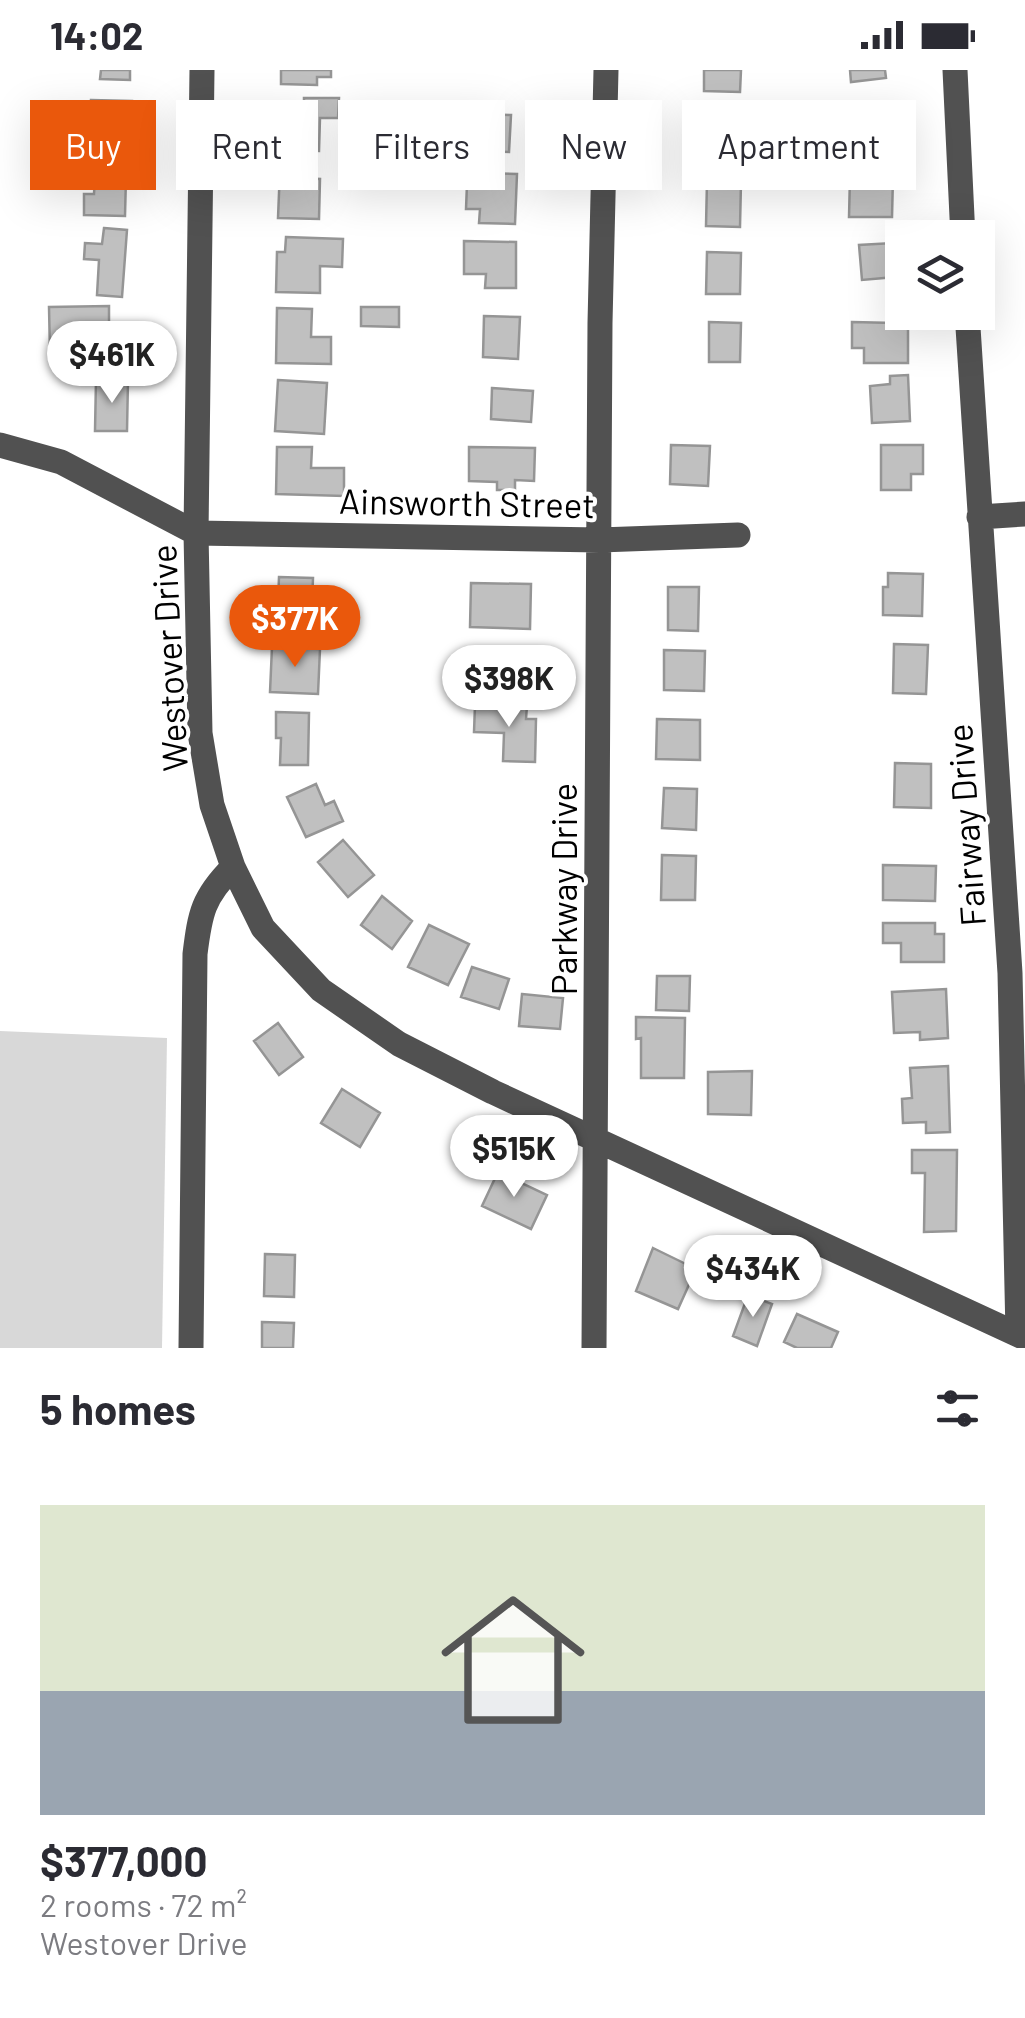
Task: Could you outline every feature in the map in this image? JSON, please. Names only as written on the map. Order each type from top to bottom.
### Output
[{"type":"street","name":"Westover Drive","points":[[202,70],[196,533],[200,733],[212,804],[233,867],[263,928],[321,990],[399,1044],[596,1140],[1021,1336]]},
{"type":"street","name":"Parkway Drive","points":[[594,1348],[600,323],[606,70]]},
{"type":"street","points":[[955,70],[962,220]]},
{"type":"street","name":"Fairway Drive","points":[[968,330],[1010,973],[1021,1336]]},
{"type":"street","points":[[0,445],[61,462],[196,533]]},
{"type":"street","points":[[979,516],[1025,514]]},
{"type":"street","name":"Ainsworth Street","points":[[196,533],[600,540],[738,535]]},
{"type":"street","points":[[191,1348],[194,954],[201,909],[233,867]]},
{"type":"shaded area","points":[[0,1031],[167,1038],[162,1348],[0,1348]]},
{"type":"building","points":[[101,70],[130,70],[130,80],[100,79]]},
{"type":"building","points":[[281,70],[331,70],[331,77],[317,77],[317,85],[281,84]]},
{"type":"building","points":[[704,70],[741,70],[740,92],[704,91]]},
{"type":"building","points":[[850,70],[885,70],[886,78],[851,82]]},
{"type":"building","points":[[339,98],[338,118],[320,118],[319,151],[318,100],[304,100]]},
{"type":"building","points":[[505,115],[511,115],[509,152],[505,152]]},
{"type":"building","points":[[505,174],[517,174],[515,224],[479,223],[480,209],[466,209],[467,190],[505,190]]},
{"type":"building","points":[[320,179],[319,219],[278,218],[279,190],[318,190]]},
{"type":"building","points":[[94,190],[126,190],[125,216],[84,215],[84,194],[94,194]]},
{"type":"building","points":[[707,190],[741,190],[740,227],[706,226]]},
{"type":"building","points":[[850,190],[893,190],[892,217],[849,217]]},
{"type":"building","points":[[104,228],[127,230],[122,297],[97,295],[99,260],[84,259],[85,243],[102,244]]},
{"type":"building","points":[[286,237],[343,239],[342,267],[320,266],[320,293],[276,292],[277,252],[285,252]]},
{"type":"building","points":[[464,241],[516,242],[516,288],[485,288],[486,274],[464,274]]},
{"type":"building","points":[[885,243],[885,278],[862,280],[859,245]]},
{"type":"building","points":[[707,252],[741,253],[740,294],[706,294]]},
{"type":"building","points":[[109,306],[109,327],[128,327],[128,353],[50,353],[49,307]]},
{"type":"building","points":[[361,307],[399,307],[399,327],[361,326]]},
{"type":"building","points":[[277,308],[312,309],[311,337],[331,337],[331,364],[276,363]]},
{"type":"building","points":[[484,316],[520,317],[518,359],[483,357]]},
{"type":"building","points":[[709,322],[741,323],[740,362],[709,362]]},
{"type":"building","points":[[852,322],[885,323],[885,330],[908,330],[908,363],[864,363],[864,348],[852,348]]},
{"type":"building","points":[[908,375],[910,421],[872,423],[870,386],[890,384],[890,376]]},
{"type":"building","points":[[96,380],[128,380],[127,431],[95,431]]},
{"type":"building","points":[[278,380],[327,383],[324,434],[275,431]]},
{"type":"building","points":[[492,388],[533,391],[531,422],[491,419]]},
{"type":"building","points":[[671,445],[710,446],[708,486],[670,484]]},
{"type":"building","points":[[881,445],[923,445],[923,474],[911,474],[911,490],[881,490]]},
{"type":"building","points":[[277,447],[312,447],[311,468],[344,468],[344,496],[276,494]]},
{"type":"building","points":[[469,447],[535,448],[534,481],[515,480],[515,490],[497,490],[497,482],[469,481]]},
{"type":"building","points":[[888,573],[923,574],[922,616],[883,615],[883,587],[888,587]]},
{"type":"building","points":[[279,577],[313,578],[311,629],[277,628]]},
{"type":"building","points":[[471,583],[531,584],[530,629],[470,627]]},
{"type":"building","points":[[668,587],[699,587],[698,631],[668,630]]},
{"type":"building","points":[[894,644],[928,645],[926,694],[893,693]]},
{"type":"building","points":[[272,647],[320,649],[318,694],[270,692]]},
{"type":"building","points":[[664,650],[705,651],[704,691],[664,690]]},
{"type":"building","points":[[495,651],[531,654],[528,697],[492,694]]},
{"type":"building","points":[[475,705],[527,706],[526,719],[536,719],[535,762],[503,761],[504,733],[474,732]]},
{"type":"building","points":[[276,712],[309,713],[308,765],[280,765],[281,738],[276,738]]},
{"type":"building","points":[[657,719],[700,720],[700,760],[656,759]]},
{"type":"building","points":[[895,763],[931,764],[931,808],[894,807]]},
{"type":"building","points":[[316,784],[325,805],[334,801],[343,821],[306,837],[287,797]]},
{"type":"building","points":[[664,788],[697,789],[696,830],[662,828]]},
{"type":"building","points":[[343,840],[374,875],[348,897],[318,862]]},
{"type":"building","points":[[662,855],[696,856],[695,900],[661,900]]},
{"type":"building","points":[[883,865],[936,866],[935,901],[883,900]]},
{"type":"building","points":[[382,896],[412,921],[392,949],[361,925]]},
{"type":"building","points":[[883,923],[935,923],[935,934],[944,934],[944,962],[901,962],[901,943],[883,943]]},
{"type":"building","points":[[429,925],[469,944],[448,985],[408,967]]},
{"type":"building","points":[[472,967],[509,979],[499,1009],[461,997]]},
{"type":"building","points":[[657,976],[690,976],[689,1011],[656,1010]]},
{"type":"building","points":[[946,989],[948,1038],[920,1040],[920,1032],[894,1033],[892,992]]},
{"type":"building","points":[[522,994],[563,998],[560,1029],[519,1026]]},
{"type":"building","points":[[636,1017],[685,1018],[684,1078],[641,1078],[641,1038],[636,1039]]},
{"type":"building","points":[[278,1023],[303,1057],[279,1075],[254,1041]]},
{"type":"building","points":[[948,1066],[950,1132],[926,1133],[926,1122],[903,1123],[902,1099],[912,1098],[910,1068]]},
{"type":"building","points":[[752,1071],[751,1115],[708,1114],[708,1072]]},
{"type":"building","points":[[342,1089],[380,1113],[360,1147],[321,1123]]},
{"type":"building","points":[[912,1150],[957,1150],[956,1231],[924,1232],[925,1173],[912,1173]]},
{"type":"building","points":[[498,1172],[547,1195],[531,1229],[482,1206]]},
{"type":"building","points":[[653,1248],[696,1269],[678,1309],[636,1291]]},
{"type":"building","points":[[265,1254],[295,1255],[294,1297],[264,1296]]},
{"type":"building","points":[[748,1295],[772,1304],[757,1346],[733,1336]]},
{"type":"building","points":[[797,1314],[838,1332],[831,1348],[797,1348],[784,1342]]},
{"type":"building","points":[[262,1322],[294,1323],[293,1348],[262,1348]]}]
